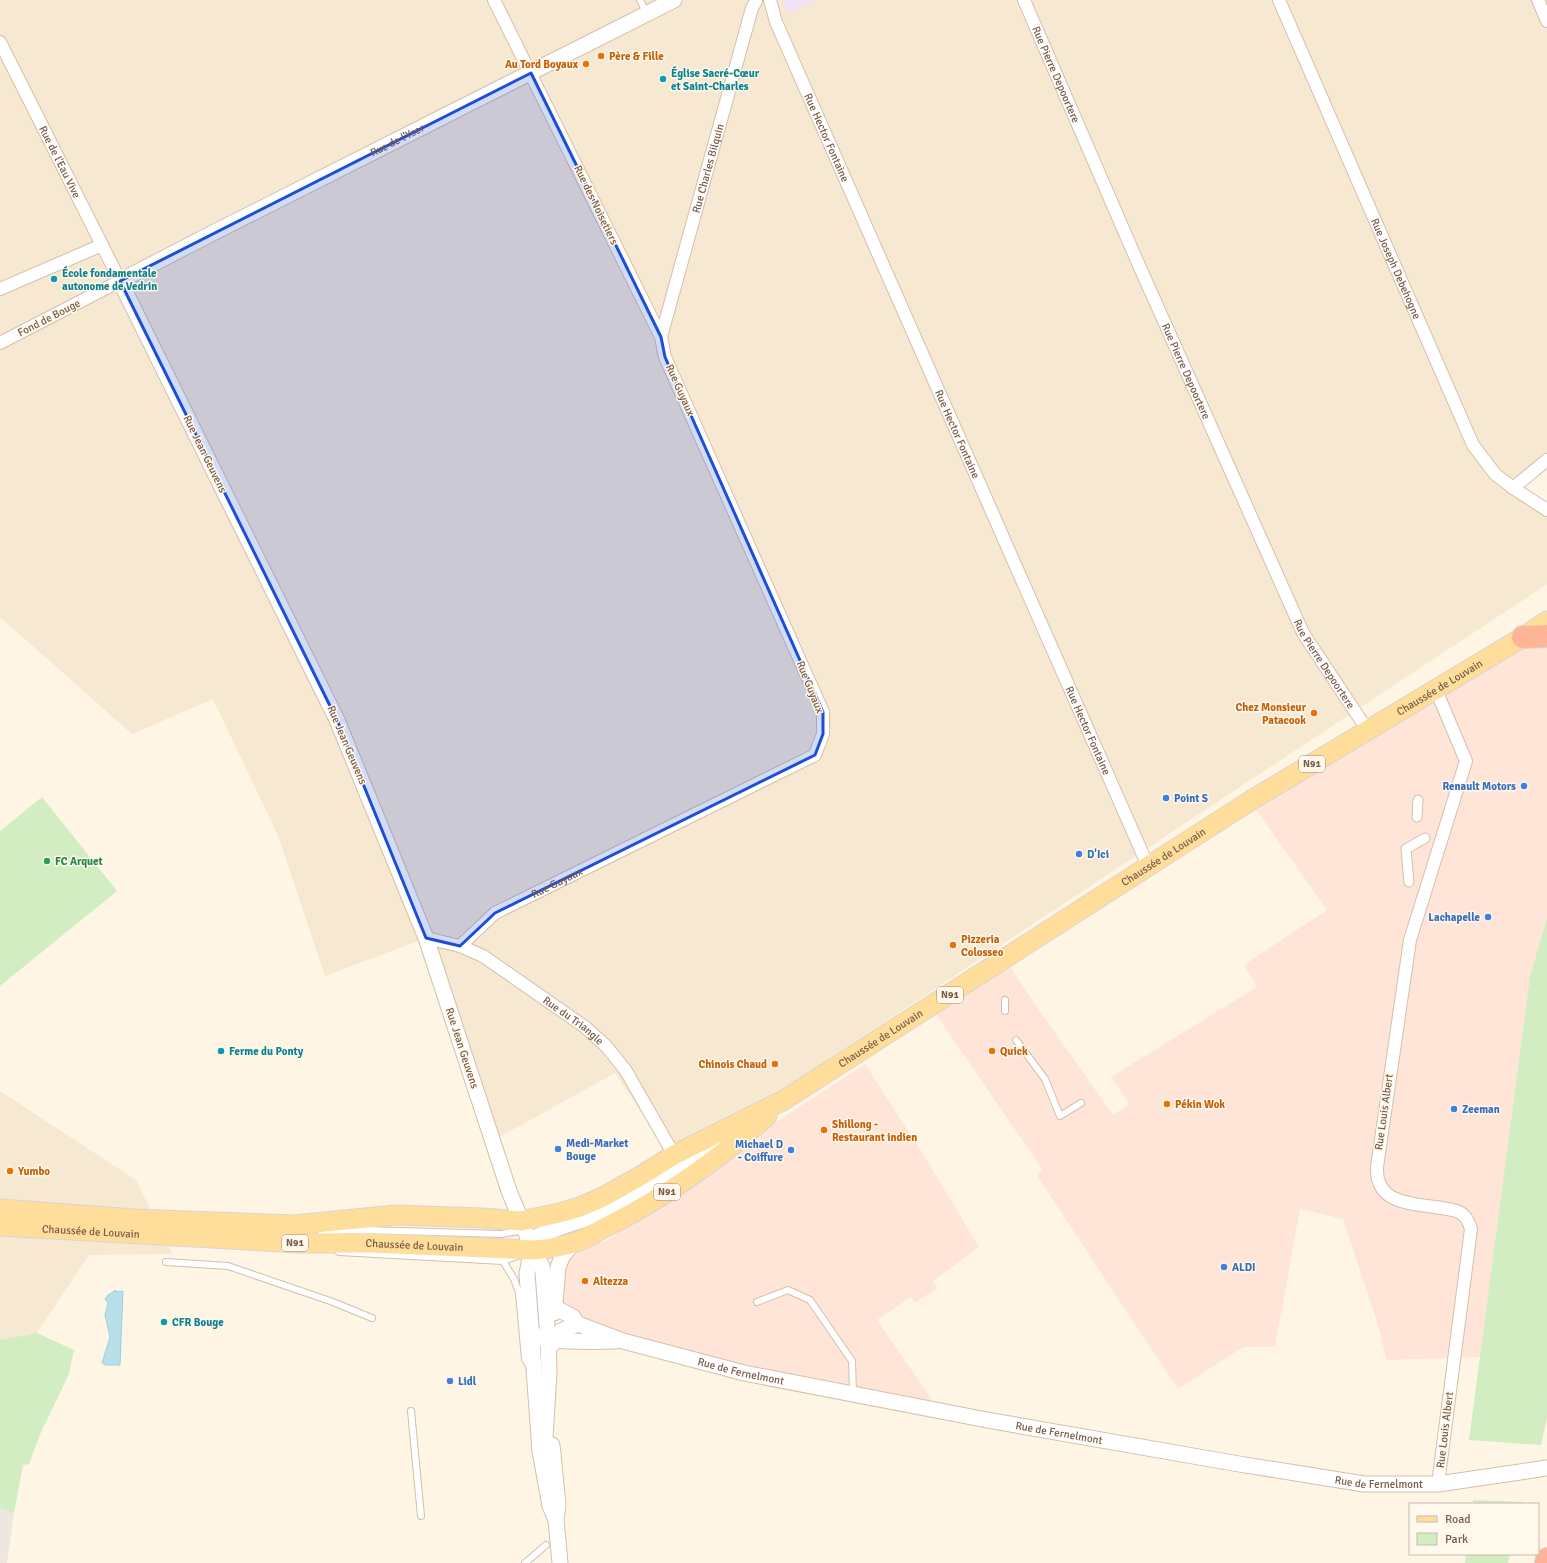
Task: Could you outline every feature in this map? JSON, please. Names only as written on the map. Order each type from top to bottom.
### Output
[{"type":"highway","points":[[1523,637],[1547,636]]},
{"type":"highway","points":[[1546,1563],[1547,1559]]},
{"type":"main road","name":"Chaussée de Louvain","points":[[0,1209],[134,1219],[294,1226],[396,1215],[482,1218],[526,1226],[604,1197],[642,1175],[784,1100],[1250,801],[1436,690],[1547,621]]},
{"type":"main road","name":"Chaussée de Louvain","points":[[0,1226],[133,1228],[298,1243],[369,1243],[532,1250],[554,1248],[581,1240],[636,1211],[697,1172],[744,1136],[784,1100]]},
{"type":"street","name":"Rue des Noisetiers","points":[[494,0],[662,337]]},
{"type":"street","name":"Rue de l'Yser","points":[[120,281],[674,0]]},
{"type":"street","points":[[756,0],[770,0]]},
{"type":"street","name":"Rue Charles Bilquin","points":[[662,337],[750,15],[756,0]]},
{"type":"street","name":"Rue Hector Fontaine","points":[[770,0],[776,22],[1148,866]]},
{"type":"street","name":"Rue Pierre Depoortere","points":[[1024,0],[1134,254],[1303,633],[1368,731]]},
{"type":"street","name":"Rue Joseph Debehogne","points":[[1279,0],[1473,445],[1495,474],[1513,488],[1547,510]]},
{"type":"street","points":[[1538,0],[1547,21]]},
{"type":"street","name":"Rue de l'Eau Vive","points":[[0,42],[120,281]]},
{"type":"street","points":[[0,289],[102,245]]},
{"type":"street","name":"Fond de Bouge","points":[[0,343],[120,281]]},
{"type":"street","name":"Rue Jean Geuvens","points":[[120,281],[337,720],[426,938],[494,1149],[509,1191],[526,1226],[532,1250],[542,1266],[550,1307]]},
{"type":"street","name":"Rue Guyaux","points":[[460,946],[495,913],[815,755],[823,734],[823,712],[665,356],[662,337]]},
{"type":"street","points":[[1513,488],[1547,460]]},
{"type":"street","name":"Rue Louis Albert","points":[[1436,690],[1466,761],[1410,940],[1377,1167],[1379,1182],[1386,1193],[1400,1201],[1460,1212],[1468,1220],[1471,1229],[1438,1484]]},
{"type":"street","points":[[1417,817],[1418,800]]},
{"type":"street","points":[[1408,882],[1406,849],[1425,838]]},
{"type":"street","name":"Rue du Triangle","points":[[426,938],[460,946],[483,956],[585,1027],[607,1047],[626,1071],[677,1157]]},
{"type":"street","points":[[556,1520],[550,1506],[540,1451],[527,1273],[532,1250],[538,1236],[608,1210],[642,1191],[730,1136],[784,1100]]},
{"type":"street","points":[[481,1249],[519,1240],[526,1226]]},
{"type":"street","points":[[560,1563],[556,1520],[558,1505],[551,1438],[557,1386],[551,1343],[550,1307],[558,1267],[562,1257],[573,1243]]},
{"type":"street","points":[[528,1287],[538,1303],[539,1338],[551,1343],[623,1341]]},
{"type":"street","name":"Rue de Fernelmont","points":[[550,1307],[573,1317],[578,1324],[623,1341],[744,1373],[986,1420],[1239,1464],[1364,1484],[1438,1484],[1547,1468]]},
{"type":"street","points":[[534,1377],[541,1369],[541,1359],[551,1343],[561,1332],[578,1324]]},
{"type":"lane","points":[[640,0],[647,14]]},
{"type":"lane","points":[[1005,1000],[1005,1011]]},
{"type":"lane","points":[[1016,1040],[1045,1079],[1060,1116],[1081,1103]]},
{"type":"lane","points":[[562,1219],[606,1203]]},
{"type":"lane","points":[[104,1226],[133,1228],[171,1243],[303,1250]]},
{"type":"lane","name":"Chaussée de Louvain","points":[[310,1232],[366,1230],[501,1234],[526,1226]]},
{"type":"lane","points":[[334,1252],[503,1261],[532,1250]]},
{"type":"lane","points":[[503,1261],[514,1279],[519,1293],[525,1359],[534,1377]]},
{"type":"lane","points":[[166,1262],[228,1266],[333,1302],[372,1318]]},
{"type":"lane","points":[[757,1302],[788,1290],[810,1300],[852,1361],[853,1394]]},
{"type":"lane","points":[[411,1410],[420,1516]]},
{"type":"lane","points":[[525,1563],[546,1545]]},
{"type":"highlighted area","points":[[531,73],[661,337],[665,357],[823,712],[823,734],[815,755],[495,913],[460,946],[426,938],[337,720],[120,281]]},
{"type":"shaded area","points":[[0,0],[1547,0],[1547,460],[1513,488],[1547,510],[1547,584],[797,1080],[668,1153],[615,1073],[492,1141],[426,938],[325,976],[279,838],[213,699],[132,734],[0,617]]},
{"type":"shaded area","points":[[783,0],[816,0],[787,13]]},
{"type":"shaded area","points":[[1523,637],[1547,647],[1547,918],[1530,976],[1480,1357],[1386,1360],[1379,1328],[1343,1219],[1300,1209],[1275,1347],[1243,1347],[1178,1389],[1037,1176],[1042,1169],[931,1007],[1005,959],[1113,1115],[1129,1104],[1111,1077],[1257,987],[1244,965],[1327,910],[1250,801]]},
{"type":"shaded area","points":[[865,1064],[923,1154],[979,1247],[933,1281],[937,1288],[915,1303],[911,1297],[877,1320],[939,1410],[793,1379],[666,1344],[593,1326],[560,1300],[562,1269],[574,1252],[606,1241],[760,1138],[764,1130]]},
{"type":"shaded area","points":[[0,1091],[136,1180],[172,1254],[89,1255],[37,1333],[0,1340]]},
{"type":"shaded area","points":[[0,1508],[14,1513],[7,1563],[0,1563]]},
{"type":"green space","name":"FC Arquet","points":[[42,797],[117,891],[0,986],[0,831]]},
{"type":"green space","points":[[1547,918],[1547,1418],[1541,1445],[1469,1440],[1530,976]]},
{"type":"green space","points":[[37,1333],[74,1350],[69,1374],[41,1432],[29,1464],[23,1465],[14,1513],[0,1508],[0,1340]]},
{"type":"green space","points":[[1473,1500],[1524,1502],[1524,1503],[1473,1503]]},
{"type":"green space","points":[[1466,1555],[1510,1555],[1508,1563],[1465,1563]]},
{"type":"water","points":[[116,1290],[116,1292],[123,1291],[120,1365],[106,1365],[102,1363],[110,1337],[105,1315],[108,1303],[105,1299]]},
{"type":"place","name":"Père & Fille","points":[[601,56]]},
{"type":"place","name":"Au Tord Boyaux","points":[[586,64]]},
{"type":"place","name":"Église Sacré-Cœur et Saint-Charles","points":[[663,79]]},
{"type":"place","name":"École fondamentale autonome de Vedrin","points":[[54,279]]},
{"type":"place","name":"Chez Monsieur Patacook","points":[[1314,713]]},
{"type":"place","name":"Renault Motors","points":[[1524,786]]},
{"type":"place","name":"Point S","points":[[1166,798]]},
{"type":"place","name":"D'Ici","points":[[1079,854]]},
{"type":"place","name":"FC Arquet","points":[[47,861]]},
{"type":"place","name":"Lachapelle","points":[[1488,917]]},
{"type":"place","name":"Pizzeria Colosseo","points":[[953,945]]},
{"type":"place","name":"Ferme du Ponty","points":[[221,1051]]},
{"type":"place","name":"Quick","points":[[992,1051]]},
{"type":"place","name":"Chinois Chaud","points":[[775,1064]]},
{"type":"place","name":"Pékin Wok","points":[[1167,1104]]},
{"type":"place","name":"Zeeman","points":[[1454,1109]]},
{"type":"place","name":"Shillong - Restaurant indien","points":[[824,1130]]},
{"type":"place","name":"Medi-Market Bouge","points":[[558,1149]]},
{"type":"place","name":"Michael D - Coiffure","points":[[791,1150]]},
{"type":"place","name":"Yumbo","points":[[10,1171]]},
{"type":"place","name":"ALDI","points":[[1224,1267]]},
{"type":"place","name":"Altezza","points":[[585,1281]]},
{"type":"place","name":"CFR Bouge","points":[[164,1322]]},
{"type":"place","name":"Lidl","points":[[450,1381]]}]
